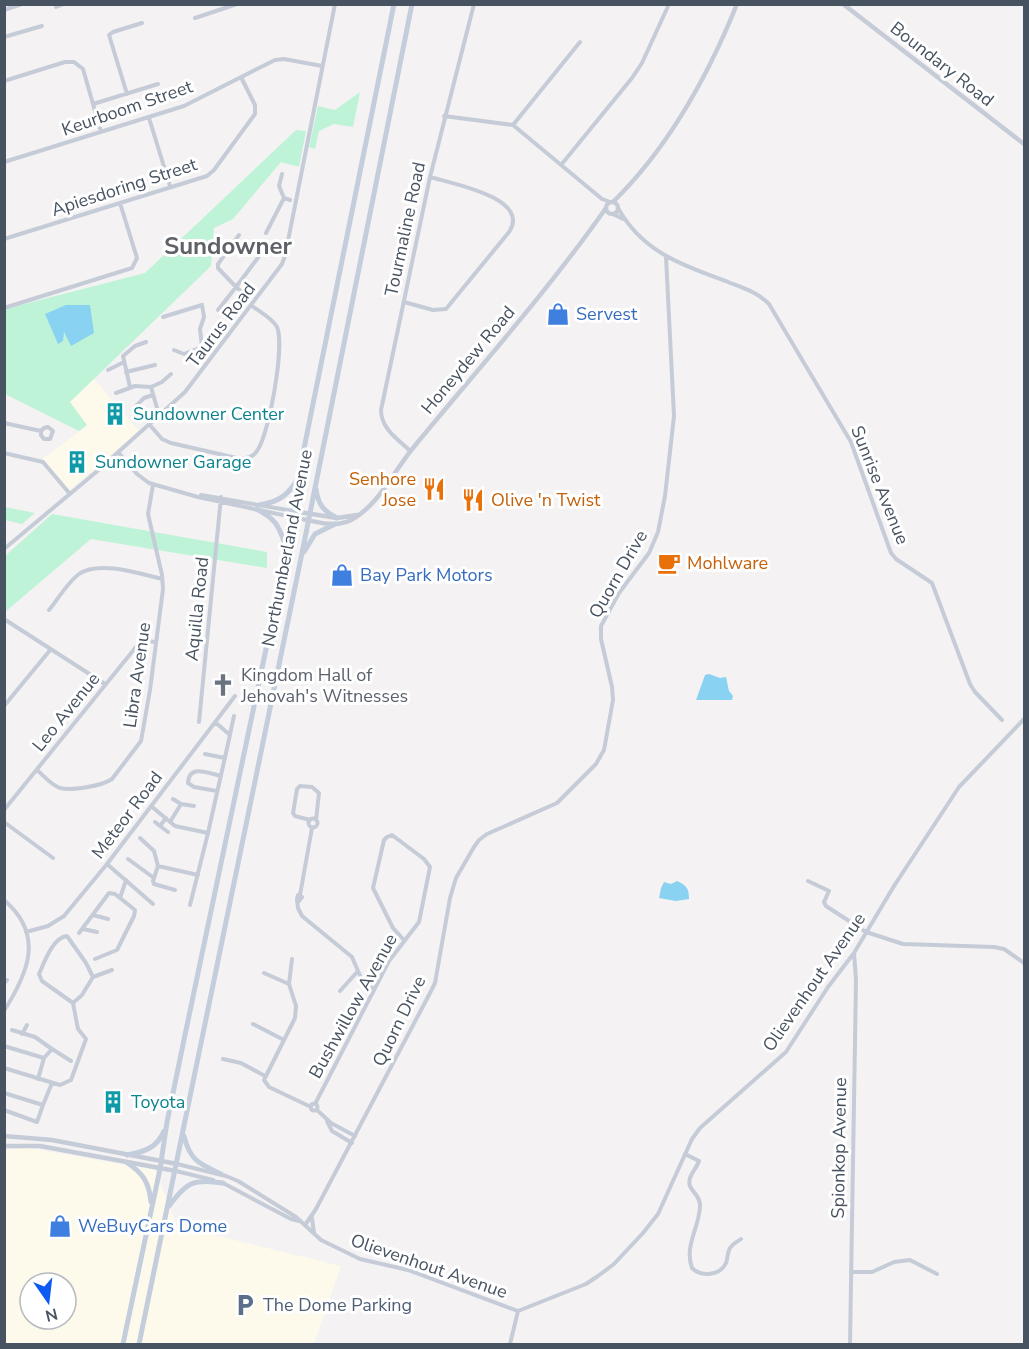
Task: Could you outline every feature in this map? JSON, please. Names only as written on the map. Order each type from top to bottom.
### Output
[{"type":"main road","name":"Northumberland Avenue","points":[[123,1344],[287,549],[298,478],[394,4]]},
{"type":"main road","name":"Northumberland Avenue","points":[[139,1344],[301,558],[412,4]]},
{"type":"main road","points":[[257,507],[284,498],[298,478]]},
{"type":"main road","points":[[301,558],[315,534],[336,521],[320,505],[316,481]]},
{"type":"main road","points":[[257,507],[276,522],[287,549]]},
{"type":"main road","points":[[128,1155],[153,1147],[161,1138],[167,1122]]},
{"type":"main road","points":[[183,1131],[186,1146],[193,1158],[221,1174]]},
{"type":"main road","points":[[126,1162],[140,1172],[147,1181],[151,1207]]},
{"type":"main road","points":[[168,1208],[179,1192],[191,1183],[208,1180],[223,1183]]},
{"type":"street","points":[[4,10],[22,4]]},
{"type":"street","points":[[56,7],[64,4]]},
{"type":"street","points":[[195,18],[237,4]]},
{"type":"street","name":"Taurus Road","points":[[4,549],[70,494],[190,387],[275,275],[285,256],[335,4]]},
{"type":"street","name":"Tourmaline Road","points":[[410,451],[387,429],[381,415],[430,177],[474,4]]},
{"type":"street","points":[[561,165],[632,78],[642,63],[669,4]]},
{"type":"street","name":"Honeydew Road","points":[[336,521],[349,521],[360,514],[379,493],[410,451],[661,145],[713,62],[737,4]]},
{"type":"street","name":"Boundary Road","points":[[843,4],[1024,144]]},
{"type":"street","points":[[127,94],[109,35],[142,23]]},
{"type":"street","points":[[4,38],[42,26]]},
{"type":"street","points":[[513,125],[580,42]]},
{"type":"street","name":"Keurboom Street","points":[[4,162],[184,106],[275,60],[284,59],[322,66]]},
{"type":"street","points":[[4,81],[65,62],[74,62],[83,69],[101,132]]},
{"type":"street","name":"Apiesdoring Street","points":[[4,239],[211,173],[254,118],[255,105],[241,77]]},
{"type":"street","points":[[93,104],[158,84]]},
{"type":"street","points":[[444,116],[513,125],[612,206]]},
{"type":"street","points":[[149,118],[170,186]]},
{"type":"street","points":[[282,174],[279,186],[284,198],[290,200]]},
{"type":"street","points":[[404,302],[434,310],[446,309],[514,223],[513,214],[493,197],[430,177]]},
{"type":"street","points":[[266,233],[284,198]]},
{"type":"street","points":[[4,308],[132,268],[137,258],[120,203]]},
{"type":"street","points":[[612,206],[612,214]]},
{"type":"street","points":[[612,206],[612,214]]},
{"type":"street","name":"Sunrise Avenue","points":[[612,206],[644,239],[666,257],[755,293],[769,304],[851,442],[891,553],[896,559],[932,583],[970,684],[1002,720]]},
{"type":"street","name":"Honeydew Road","points":[[597,221],[612,214]]},
{"type":"street","name":"Sunrise Avenue","points":[[612,214],[624,219]]},
{"type":"street","points":[[239,235],[218,264],[218,268],[242,292]]},
{"type":"street","points":[[218,310],[260,255]]},
{"type":"street","name":"Quorn Drive","points":[[305,1225],[312,1217],[352,1143],[435,983],[453,888],[461,867],[478,840],[557,803],[596,764],[604,750],[612,707],[612,693],[601,639],[601,626],[614,602],[649,553],[658,532],[665,496],[674,416],[666,257]]},
{"type":"street","points":[[163,317],[202,305],[204,317],[200,329],[205,347],[184,354],[174,350]]},
{"type":"street","points":[[149,424],[162,439],[177,445],[241,459],[255,454],[262,442],[277,379],[279,334],[272,321],[252,306]]},
{"type":"street","points":[[130,387],[123,357],[135,346],[146,342]]},
{"type":"street","points":[[108,370],[124,362]]},
{"type":"street","points":[[126,372],[155,365]]},
{"type":"street","points":[[116,393],[130,387],[151,387],[162,382],[171,374]]},
{"type":"street","points":[[151,387],[159,415]]},
{"type":"street","points":[[135,407],[144,398],[153,395]]},
{"type":"street","points":[[4,423],[41,431]]},
{"type":"street","points":[[118,452],[137,474],[153,485],[188,494],[336,521]]},
{"type":"street","points":[[4,453],[43,462],[70,494]]},
{"type":"street","name":"Libra Avenue","points":[[37,770],[60,788],[102,784],[112,779],[141,741],[150,690],[162,579],[148,514],[153,485]]},
{"type":"street","name":"Aquilla Road","points":[[200,722],[221,500]]},
{"type":"street","points":[[49,610],[77,575],[88,570],[101,568],[162,579]]},
{"type":"street","points":[[4,618],[105,684]]},
{"type":"street","name":"Leo Avenue","points":[[4,810],[141,642],[155,642]]},
{"type":"street","points":[[4,706],[51,649]]},
{"type":"street","name":"Meteor Road","points":[[26,932],[60,920],[107,864],[236,696]]},
{"type":"street","points":[[190,905],[234,716]]},
{"type":"street","name":"Olievenhout Avenue","points":[[4,1146],[40,1146],[176,1171],[223,1183],[299,1221],[329,1244],[360,1260],[408,1270],[518,1311],[586,1284],[614,1264],[656,1218],[692,1139],[700,1128],[786,1052],[828,987],[854,953],[959,787],[1024,719]]},
{"type":"street","points":[[215,723],[230,735]]},
{"type":"street","points":[[205,754],[225,758]]},
{"type":"street","points":[[218,791],[191,786],[187,781],[193,771],[221,776]]},
{"type":"street","points":[[312,828],[317,826],[319,794],[312,787],[300,786],[297,789],[293,813],[295,816],[316,820]]},
{"type":"street","points":[[172,799],[181,804],[194,806]]},
{"type":"street","points":[[170,822],[181,804]]},
{"type":"street","points":[[152,806],[175,826],[208,833]]},
{"type":"street","points":[[160,826],[166,818]]},
{"type":"street","points":[[310,820],[308,824],[312,828]]},
{"type":"street","points":[[4,822],[53,858]]},
{"type":"street","points":[[154,822],[168,832]]},
{"type":"street","points":[[312,828],[298,898],[300,913],[352,957],[361,978],[374,990]]},
{"type":"street","name":"Bushwillow Avenue","points":[[313,1105],[391,958],[420,919],[430,867],[424,859],[392,835],[384,840],[373,888],[393,928],[404,940]]},
{"type":"street","points":[[140,838],[154,851],[158,866],[153,882],[175,890]]},
{"type":"street","points":[[128,859],[154,878]]},
{"type":"street","points":[[107,864],[153,904]]},
{"type":"street","points":[[158,866],[198,875]]},
{"type":"street","points":[[120,898],[126,880]]},
{"type":"street","points":[[808,881],[829,891],[825,905],[866,932],[910,945],[994,947],[1004,949],[1024,963]]},
{"type":"street","points":[[79,933],[109,894],[113,893],[134,909],[134,916],[117,950],[108,957],[95,959]]},
{"type":"street","points":[[4,900],[16,911],[26,932],[28,945],[25,973],[4,1011]]},
{"type":"street","points":[[93,915],[108,919]]},
{"type":"street","points":[[83,929],[97,932]]},
{"type":"street","points":[[4,1068],[51,1083],[64,1084],[71,1080],[87,1042],[78,1029],[73,1003],[39,976],[39,972],[59,938],[64,936],[69,938],[93,977]]},
{"type":"street","name":"Spionkop Avenue","points":[[850,1344],[856,980],[854,953]]},
{"type":"street","points":[[292,959],[289,984],[296,1006],[295,1018],[266,1076],[265,1083],[269,1087],[313,1105],[312,1111],[317,1110],[327,1120],[355,1136]]},
{"type":"street","points":[[73,1003],[82,995],[93,977],[112,970]]},
{"type":"street","points":[[339,991],[358,970]]},
{"type":"street","points":[[264,973],[289,984]]},
{"type":"street","points":[[253,1024],[284,1040]]},
{"type":"street","points":[[22,1034],[27,1025]]},
{"type":"street","points":[[12,1030],[39,1038],[70,1061]]},
{"type":"street","points":[[4,1046],[44,1058]]},
{"type":"street","points":[[39,1079],[44,1058],[52,1049]]},
{"type":"street","points":[[223,1059],[242,1063],[266,1076]]},
{"type":"street","points":[[4,1110],[37,1122],[51,1083]]},
{"type":"street","points":[[4,1093],[43,1105]]},
{"type":"street","points":[[327,1120],[332,1131],[352,1143]]},
{"type":"street","name":"Olievenhout Avenue","points":[[4,1136],[52,1140],[221,1174],[238,1181],[299,1221]]},
{"type":"street","points":[[685,1154],[699,1161],[689,1182],[690,1188],[699,1198],[700,1205],[690,1250],[692,1268],[706,1274],[718,1271],[725,1263],[731,1247],[741,1239]]},
{"type":"street","points":[[312,1217],[314,1233]]},
{"type":"street","points":[[850,1272],[872,1272],[894,1262],[910,1260],[937,1274]]},
{"type":"street","points":[[510,1344],[518,1311]]},
{"type":"shaded area","points":[[94,379],[139,431],[67,492],[41,460],[87,426],[69,402]]},
{"type":"shaded area","points":[[29,1148],[155,1170],[177,1226],[341,1266],[314,1344],[5,1344],[4,1150]]},
{"type":"green space","points":[[360,92],[353,127],[334,124],[319,131],[315,149],[309,147],[318,106],[335,110]]},
{"type":"green space","points":[[296,130],[306,131],[299,167],[281,162],[233,219],[214,228],[211,266],[70,402],[87,425],[79,431],[5,394],[5,309],[145,273]]},
{"type":"green space","points":[[5,507],[35,513],[22,524],[5,520]]},
{"type":"green space","points":[[52,514],[267,552],[267,568],[91,539],[5,612],[5,556]]},
{"type":"water","points":[[66,305],[90,305],[94,333],[71,346],[64,332],[63,341],[58,344],[45,314]]},
{"type":"water","points":[[705,675],[720,678],[726,677],[729,691],[733,696],[732,700],[696,700]]},
{"type":"water","points":[[677,881],[686,887],[689,899],[676,901],[659,898],[664,882],[671,884]]},
{"type":"place","name":"Servest","points":[[558,314]]},
{"type":"place","name":"Sundowner Center","points":[[115,414]]},
{"type":"place","name":"Sundowner Garage","points":[[77,462]]},
{"type":"place","name":"Senhore Jose","points":[[434,489]]},
{"type":"place","name":"Olive 'n Twist","points":[[473,500]]},
{"type":"place","name":"Mohlware","points":[[669,563]]},
{"type":"place","name":"Bay Park Motors","points":[[342,575]]},
{"type":"place","name":"Kingdom Hall of Jehovah's Witnesses","points":[[223,685]]},
{"type":"place","name":"Toyota","points":[[113,1102]]},
{"type":"place","name":"WeBuyCars Dome","points":[[60,1226]]},
{"type":"place","name":"The Dome Parking","points":[[245,1305]]},
{"type":"district","name":"Sundowner","points":[[228,246]]}]
